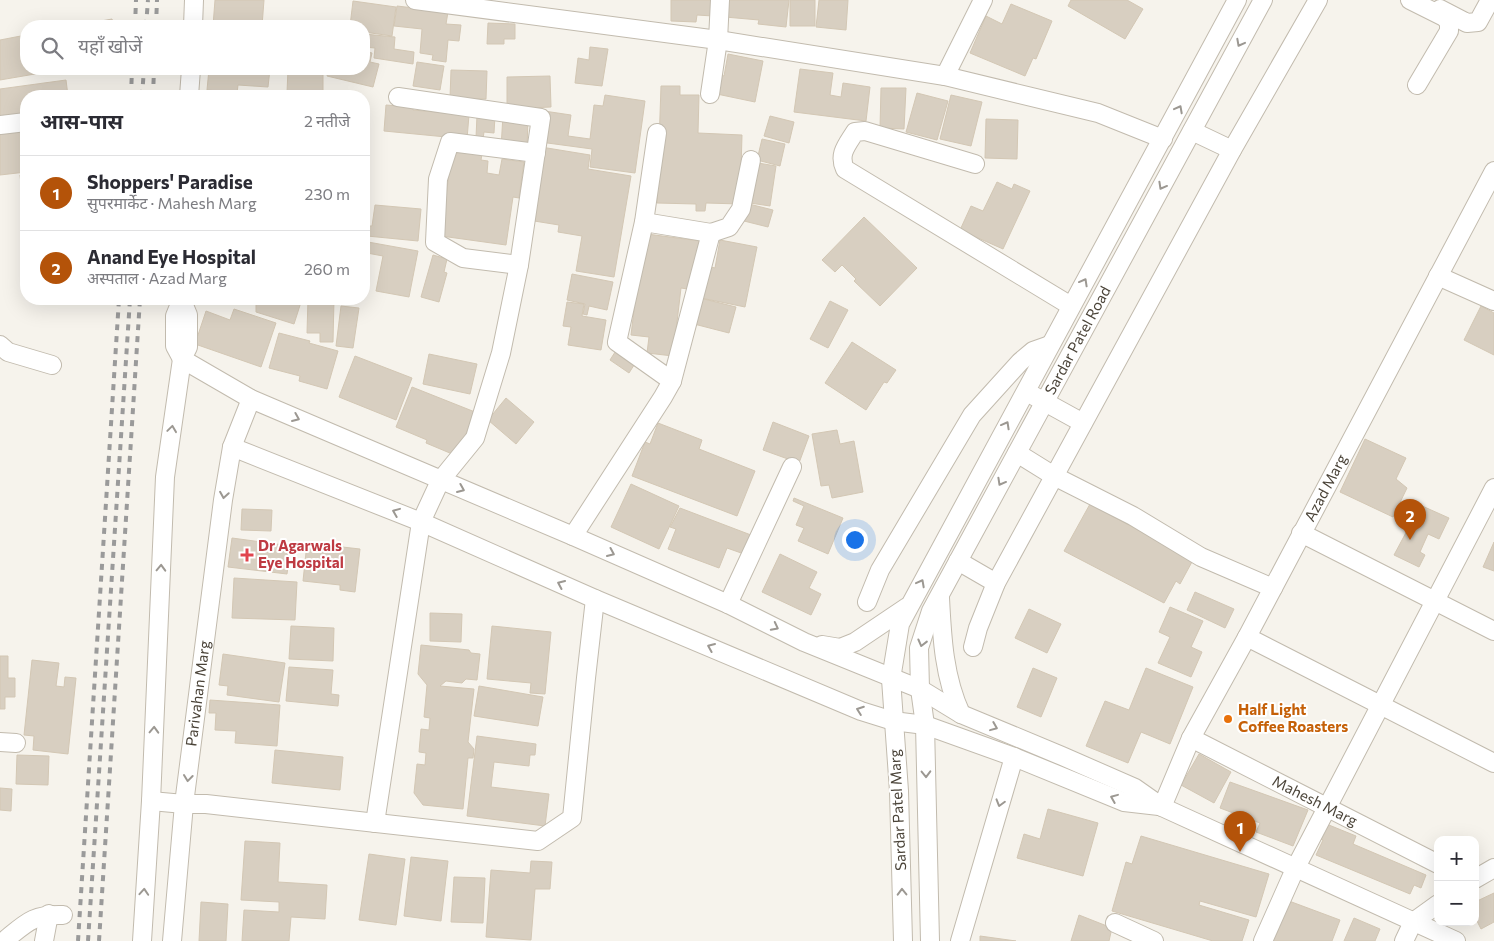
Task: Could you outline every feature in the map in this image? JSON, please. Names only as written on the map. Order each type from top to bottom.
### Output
[{"type":"street","points":[[193,20],[194,0]]},
{"type":"street","points":[[415,0],[503,6],[945,76],[1098,113],[1163,138]]},
{"type":"street","points":[[710,94],[718,40],[720,0]]},
{"type":"street","points":[[945,76],[982,0]]},
{"type":"street","name":"Sardar Patel Road","points":[[891,679],[900,624],[909,606],[1238,0]]},
{"type":"street","name":"Sardar Patel Road","points":[[930,941],[925,725],[920,690],[920,648],[931,611],[1263,0]]},
{"type":"street","points":[[973,647],[978,628],[996,583],[1232,150],[1318,0]]},
{"type":"street","points":[[1410,0],[1444,17],[1449,22],[1449,31],[1417,85]]},
{"type":"street","points":[[1424,0],[1467,23],[1478,22],[1490,0]]},
{"type":"street","points":[[189,90],[191,75]]},
{"type":"street","points":[[375,823],[421,522],[440,480],[475,438],[501,353],[519,266],[541,118],[398,97]]},
{"type":"street","points":[[0,125],[20,123]]},
{"type":"street","points":[[1192,130],[1232,150]]},
{"type":"street","points":[[975,164],[865,131],[855,132],[843,151],[842,162],[845,169],[1071,306]]},
{"type":"street","points":[[657,133],[644,222],[617,342],[672,381]]},
{"type":"street","points":[[519,266],[463,258],[435,242],[438,180],[450,142],[536,153]]},
{"type":"street","points":[[644,222],[711,233],[728,227],[741,209],[751,160]]},
{"type":"street","name":"Azad Marg","points":[[1162,807],[1191,738],[1247,637],[1494,171]]},
{"type":"street","points":[[573,536],[664,397],[672,381],[711,233]]},
{"type":"street","points":[[1438,276],[1494,301]]},
{"type":"street","points":[[180,305],[176,316],[175,346],[182,359],[251,399],[573,536],[728,604],[804,642],[920,690],[961,714],[1135,788],[1162,807],[1456,941]]},
{"type":"street","points":[[0,345],[8,352],[52,365]]},
{"type":"street","points":[[867,602],[880,570],[972,415],[1020,362],[1034,351],[1046,352],[1062,370]]},
{"type":"street","points":[[142,941],[151,801],[165,477],[182,359]]},
{"type":"street","points":[[1025,391],[1083,423]]},
{"type":"street","name":"Parivahan Marg","points":[[172,941],[184,804],[223,500],[232,447],[251,399]]},
{"type":"street","points":[[232,447],[421,522],[596,599],[861,711],[894,721],[925,725],[1014,757],[1124,802],[1162,807]]},
{"type":"street","points":[[1017,453],[1054,476],[1133,516],[1201,557],[1272,588]]},
{"type":"street","points":[[728,604],[792,467]]},
{"type":"street","points":[[1263,941],[1295,869],[1494,488]]},
{"type":"street","points":[[1301,533],[1494,631]]},
{"type":"street","points":[[958,561],[996,583]]},
{"type":"street","points":[[940,595],[942,646],[952,694],[961,714]]},
{"type":"street","points":[[151,801],[206,804],[538,841],[572,818],[596,599]]},
{"type":"street","points":[[804,642],[840,648],[855,642],[909,606]]},
{"type":"street","points":[[1247,637],[1494,763]]},
{"type":"street","name":"Sardar Patel Marg","points":[[891,679],[899,792],[903,941]]},
{"type":"street","name":"Mahesh Marg","points":[[1191,738],[1434,862]]},
{"type":"street","points":[[960,941],[1014,757]]},
{"type":"street","points":[[1479,876],[1494,868]]},
{"type":"street","points":[[1404,941],[1412,922],[1434,907]]},
{"type":"street","points":[[4,941],[30,920],[40,916],[56,915],[44,941]]},
{"type":"street","points":[[1115,923],[1154,941]]},
{"type":"building","points":[[215,0],[264,0],[262,20],[213,20]]},
{"type":"building","points":[[671,0],[714,0],[713,16],[697,15],[696,22],[671,21]]},
{"type":"building","points":[[726,0],[789,0],[786,27],[758,24],[759,20],[725,17]]},
{"type":"building","points":[[790,0],[815,0],[815,26],[790,26]]},
{"type":"building","points":[[819,0],[848,0],[846,30],[816,27]]},
{"type":"building","points":[[1071,0],[1127,0],[1143,9],[1125,39],[1068,6]]},
{"type":"building","points":[[353,1],[396,7],[392,36],[370,33],[370,20],[351,20]]},
{"type":"building","points":[[1011,4],[1052,21],[1036,59],[1033,58],[1025,76],[970,53],[986,16],[1002,24]]},
{"type":"building","points":[[397,6],[448,12],[446,24],[461,25],[459,41],[448,40],[446,62],[432,60],[433,55],[420,53],[422,29],[394,26]]},
{"type":"building","points":[[488,23],[515,24],[515,39],[504,39],[504,44],[487,44]]},
{"type":"building","points":[[370,35],[395,37],[394,49],[414,52],[413,64],[374,58],[375,48],[370,48]]},
{"type":"building","points":[[20,36],[20,75],[29,75],[0,80],[0,40]]},
{"type":"building","points":[[590,47],[608,49],[602,86],[575,83],[578,58],[589,60]]},
{"type":"building","points":[[728,54],[763,61],[755,102],[712,93],[716,74],[724,76]]},
{"type":"building","points":[[370,62],[379,64],[373,87],[327,76],[370,75]]},
{"type":"building","points":[[417,62],[444,66],[440,90],[413,86]]},
{"type":"building","points":[[800,69],[833,73],[830,95],[841,97],[843,83],[870,87],[866,121],[794,112]]},
{"type":"building","points":[[451,70],[487,71],[486,99],[450,98]]},
{"type":"building","points":[[208,75],[269,75],[268,87],[238,85],[237,90],[207,90]]},
{"type":"building","points":[[288,75],[323,75],[323,90],[287,90]]},
{"type":"building","points":[[550,76],[551,107],[507,109],[507,77]]},
{"type":"building","points":[[66,80],[67,90],[20,90],[20,116],[0,118],[0,89]]},
{"type":"building","points":[[661,86],[680,86],[680,95],[699,95],[698,133],[742,135],[740,204],[706,203],[705,211],[696,211],[696,204],[657,203]]},
{"type":"building","points":[[881,88],[906,88],[904,129],[880,128]]},
{"type":"building","points":[[917,93],[948,101],[937,140],[906,132]]},
{"type":"building","points":[[605,95],[645,101],[635,173],[590,167],[592,149],[540,142],[544,111],[571,115],[568,136],[590,139],[594,105],[603,106]]},
{"type":"building","points":[[951,95],[982,102],[971,146],[940,139]]},
{"type":"building","points":[[386,105],[413,107],[413,110],[469,115],[467,139],[384,131]]},
{"type":"building","points":[[477,115],[495,116],[494,133],[484,132],[483,139],[476,138]]},
{"type":"building","points":[[503,115],[528,116],[527,149],[501,148]]},
{"type":"building","points":[[770,116],[794,122],[789,143],[764,136]]},
{"type":"building","points":[[986,119],[1018,120],[1017,159],[985,158]]},
{"type":"building","points":[[20,129],[20,173],[0,175],[0,131]]},
{"type":"building","points":[[762,139],[785,144],[780,166],[757,160]]},
{"type":"building","points":[[541,147],[590,155],[588,169],[631,176],[614,277],[576,271],[582,236],[558,232],[559,225],[528,220]]},
{"type":"building","points":[[452,150],[482,154],[481,160],[488,161],[487,173],[499,175],[502,159],[524,162],[519,198],[513,197],[506,245],[441,236]]},
{"type":"building","points":[[758,163],[776,166],[770,206],[750,203]]},
{"type":"building","points":[[997,182],[1012,189],[1014,184],[1030,191],[1003,249],[960,230],[971,206],[983,211]]},
{"type":"building","points":[[745,203],[773,210],[768,227],[740,220]]},
{"type":"building","points":[[375,205],[421,209],[418,241],[370,236],[370,226],[372,226]]},
{"type":"building","points":[[864,217],[917,268],[880,306],[854,281],[856,279],[842,265],[835,272],[822,260]]},
{"type":"building","points":[[647,234],[700,241],[694,290],[681,288],[673,356],[647,353],[649,337],[631,335],[639,269],[642,270]]},
{"type":"building","points":[[720,240],[757,247],[745,307],[701,298],[707,266],[715,268]]},
{"type":"building","points":[[370,242],[418,251],[409,297],[376,291],[383,256],[370,254]]},
{"type":"building","points":[[433,255],[447,259],[444,272],[447,273],[439,302],[421,297]]},
{"type":"building","points":[[572,274],[613,282],[607,310],[589,306],[587,315],[583,314],[585,304],[567,300]]},
{"type":"building","points":[[700,298],[736,307],[729,333],[694,324]]},
{"type":"building","points":[[830,301],[848,310],[828,348],[810,339]]},
{"type":"building","points":[[567,302],[584,304],[582,316],[606,320],[601,350],[568,345],[571,327],[563,326]]},
{"type":"building","points":[[256,305],[300,305],[294,324],[256,312]]},
{"type":"building","points":[[308,305],[334,305],[333,342],[320,342],[320,333],[307,333]]},
{"type":"building","points":[[341,306],[359,308],[353,348],[336,346]]},
{"type":"building","points":[[1481,306],[1494,313],[1494,355],[1464,340]]},
{"type":"building","points":[[234,309],[276,323],[261,367],[195,344],[206,311],[230,320]]},
{"type":"building","points":[[279,333],[338,351],[327,389],[299,381],[300,376],[269,368]]},
{"type":"building","points":[[852,342],[896,370],[887,383],[884,382],[866,410],[825,383]]},
{"type":"building","points":[[617,349],[636,362],[629,373],[610,360]]},
{"type":"building","points":[[429,354],[477,364],[470,394],[423,384]]},
{"type":"building","points":[[355,356],[412,378],[396,420],[339,397]]},
{"type":"building","points":[[412,387],[475,412],[457,456],[426,443],[427,440],[396,427]]},
{"type":"building","points":[[506,398],[534,422],[516,444],[488,420]]},
{"type":"building","points":[[773,422],[809,436],[799,463],[763,450]]},
{"type":"building","points":[[658,423],[702,440],[699,449],[755,471],[737,516],[632,476],[645,442],[650,444]]},
{"type":"building","points":[[837,430],[840,444],[854,441],[863,492],[832,498],[829,485],[821,486],[812,434]]},
{"type":"building","points":[[1365,439],[1406,458],[1396,479],[1407,488],[1393,517],[1340,492]]},
{"type":"building","points":[[631,484],[679,506],[659,549],[611,527]]},
{"type":"building","points":[[794,498],[843,518],[828,554],[798,541],[804,528],[796,525],[804,506],[793,501]]},
{"type":"building","points":[[1411,501],[1449,518],[1439,539],[1428,534],[1420,552],[1425,555],[1419,567],[1394,555],[1409,527],[1401,523]]},
{"type":"building","points":[[1090,504],[1193,560],[1180,584],[1176,581],[1164,603],[1064,551]]},
{"type":"building","points":[[680,508],[751,535],[744,554],[727,548],[719,568],[668,549],[676,529],[670,527]]},
{"type":"building","points":[[242,509],[272,510],[271,531],[241,530]]},
{"type":"building","points":[[232,538],[291,546],[287,574],[228,567]]},
{"type":"building","points":[[1494,542],[1494,571],[1483,567]]},
{"type":"building","points":[[307,543],[360,549],[355,592],[340,590],[340,585],[303,581]]},
{"type":"building","points":[[780,554],[817,572],[809,588],[821,594],[811,615],[762,592]]},
{"type":"building","points":[[234,578],[297,582],[295,620],[232,618]]},
{"type":"building","points":[[1195,592],[1234,609],[1225,628],[1187,610]]},
{"type":"building","points":[[1170,607],[1203,621],[1191,647],[1202,652],[1191,677],[1158,663],[1170,637],[1159,632]]},
{"type":"building","points":[[1029,609],[1061,624],[1047,653],[1015,638]]},
{"type":"building","points":[[430,613],[462,614],[461,642],[430,641]]},
{"type":"building","points":[[291,626],[334,628],[333,661],[289,659]]},
{"type":"building","points":[[492,626],[551,632],[545,694],[530,693],[531,683],[487,679]]},
{"type":"building","points":[[421,645],[469,650],[471,653],[480,654],[477,680],[466,679],[462,683],[446,681],[440,686],[474,689],[468,742],[474,749],[473,758],[468,758],[463,809],[423,805],[414,793],[417,764],[425,765],[426,753],[419,752],[421,729],[429,730],[430,718],[424,717],[427,685],[418,674]]},
{"type":"building","points":[[223,654],[285,663],[279,702],[227,695],[228,686],[219,685]]},
{"type":"building","points":[[0,656],[8,656],[8,678],[15,678],[15,697],[5,697],[5,709],[0,709]]},
{"type":"building","points":[[32,660],[59,663],[56,686],[64,687],[65,677],[76,678],[68,754],[33,750],[34,736],[24,735]]},
{"type":"building","points":[[289,667],[333,670],[331,694],[339,695],[338,706],[286,701]]},
{"type":"building","points":[[1033,668],[1057,678],[1041,717],[1017,707]]},
{"type":"building","points":[[1146,668],[1193,687],[1170,744],[1141,732],[1128,763],[1086,746],[1105,701],[1129,710]]},
{"type":"building","points":[[479,686],[543,697],[538,726],[474,716]]},
{"type":"building","points":[[210,700],[280,705],[277,746],[235,743],[236,731],[215,730],[216,713],[209,713]]},
{"type":"building","points":[[477,736],[536,744],[535,755],[530,755],[529,766],[494,762],[491,787],[549,794],[545,826],[467,816]]},
{"type":"building","points":[[275,750],[343,757],[340,790],[272,783]]},
{"type":"building","points":[[1199,754],[1231,772],[1214,803],[1181,785]]},
{"type":"building","points":[[17,755],[49,756],[48,785],[16,784]]},
{"type":"building","points":[[1230,782],[1308,810],[1293,846],[1256,832],[1260,823],[1220,808]]},
{"type":"building","points":[[0,788],[12,789],[11,811],[0,810]]},
{"type":"building","points":[[1048,809],[1098,823],[1083,876],[1017,858],[1024,834],[1040,839]]},
{"type":"building","points":[[1324,823],[1356,836],[1353,844],[1426,875],[1421,888],[1414,885],[1410,894],[1316,855],[1323,840],[1318,838]]},
{"type":"building","points":[[1141,836],[1269,874],[1256,917],[1200,901],[1199,905],[1249,920],[1242,941],[1213,941],[1112,911],[1126,862],[1132,864]]},
{"type":"building","points":[[245,841],[280,843],[278,882],[327,885],[325,919],[291,917],[289,941],[242,941],[244,910],[279,912],[279,902],[241,900]]},
{"type":"building","points":[[369,854],[405,859],[396,925],[359,920]]},
{"type":"building","points":[[411,857],[448,861],[441,921],[404,916]]},
{"type":"building","points":[[531,861],[552,862],[550,889],[535,889],[531,940],[486,937],[491,870],[530,873]]},
{"type":"building","points":[[454,877],[485,878],[483,923],[451,922]]},
{"type":"building","points":[[1494,893],[1494,922],[1481,929],[1479,925],[1479,900]]},
{"type":"building","points":[[1289,901],[1340,920],[1332,941],[1268,941],[1271,933],[1276,935]]},
{"type":"building","points":[[201,902],[228,904],[226,941],[199,941]]},
{"type":"building","points":[[1079,915],[1112,928],[1109,941],[1071,941]]},
{"type":"building","points":[[1354,918],[1380,929],[1375,941],[1344,941]]},
{"type":"building","points":[[980,936],[1016,941],[980,941]]},
{"type":"railway","points":[[135,20],[136,0]]},
{"type":"railway","points":[[146,20],[148,0]]},
{"type":"railway","points":[[156,20],[157,0]]},
{"type":"railway","points":[[131,90],[132,75]]},
{"type":"railway","points":[[142,90],[144,75]]},
{"type":"railway","points":[[153,90],[154,75]]},
{"type":"railway","points":[[78,941],[119,305]]},
{"type":"railway","points":[[88,941],[130,305]]},
{"type":"railway","points":[[99,941],[140,305]]},
{"type":"place","name":"Anand Eye Hospital","points":[[1410,540]]},
{"type":"place","name":"Dr Agarwals Eye Hospital","points":[[247,555]]},
{"type":"place","name":"Half Light Coffee Roasters","points":[[1228,719]]},
{"type":"place","name":"Shoppers' Paradise","points":[[1240,852]]}]
